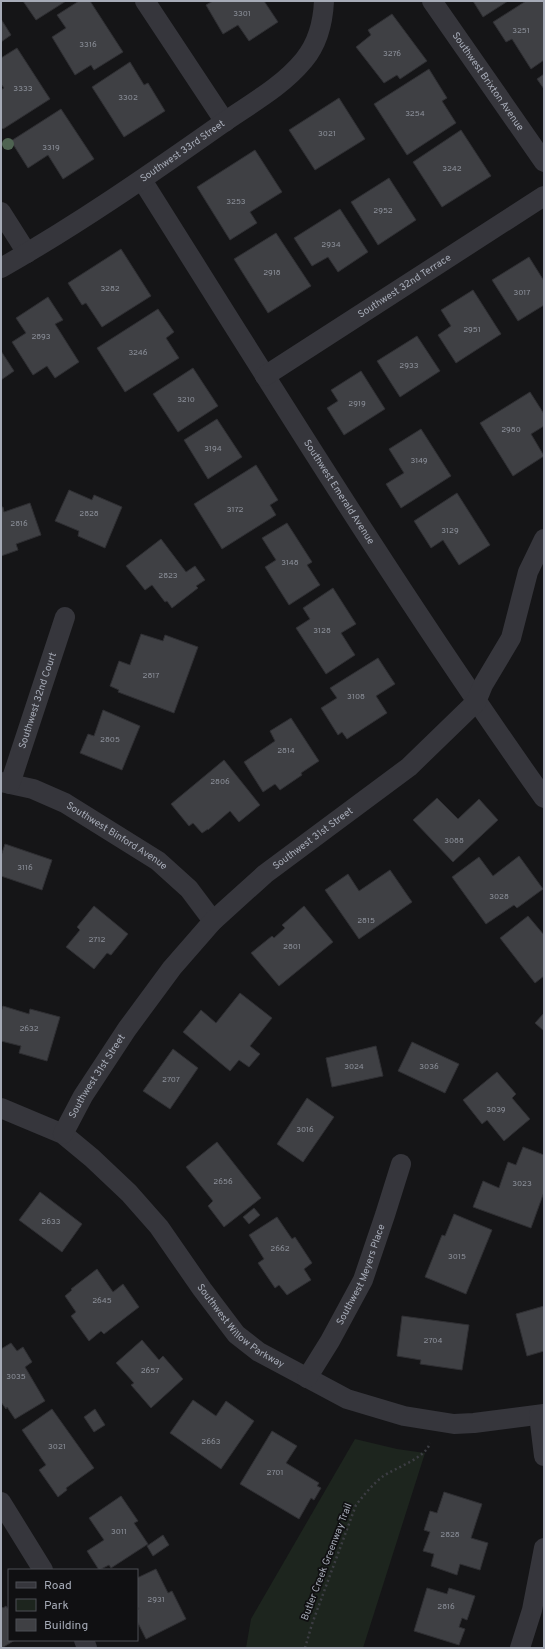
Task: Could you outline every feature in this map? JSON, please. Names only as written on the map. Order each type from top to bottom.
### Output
[{"type":"street","points":[[145,1],[225,122]]},
{"type":"street","name":"Southwest 33rd Street","points":[[1,268],[142,180],[270,91],[290,74],[304,59],[318,37],[324,1]]},
{"type":"street","name":"Southwest Brixton Avenue","points":[[432,1],[544,162]]},
{"type":"street","name":"Southwest Emerald Avenue","points":[[142,180],[265,376],[476,702],[544,798]]},
{"type":"street","name":"Southwest 32nd Terrace","points":[[265,376],[544,196]]},
{"type":"street","points":[[1,212],[27,253]]},
{"type":"street","name":"Southwest 31st Street","points":[[63,1134],[83,1096],[127,1029],[172,968],[213,921],[265,874],[409,767],[476,702],[483,685],[511,638],[528,572],[544,539]]},
{"type":"street","name":"Southwest 32nd Court","points":[[5,783],[65,617]]},
{"type":"street","name":"Southwest Binford Avenue","points":[[5,783],[33,789],[65,803],[158,861],[189,889],[213,921]]},
{"type":"street","name":"Southwest Willow Parkway","points":[[1,1108],[63,1134],[92,1158],[129,1193],[159,1227],[202,1289],[236,1334],[259,1352],[346,1399],[404,1416],[454,1424],[474,1423],[541,1414]]},
{"type":"street","name":"Southwest Meyers Place","points":[[307,1378],[330,1341],[363,1280],[386,1216],[401,1164]]},
{"type":"street","points":[[541,1414],[544,1456]]},
{"type":"street","points":[[1,1502],[43,1569]]},
{"type":"street","points":[[520,1648],[532,1610],[544,1548]]},
{"type":"path","name":"Butler Creek Greenway Trail","points":[[305,1648],[312,1624],[356,1505],[368,1490],[382,1478],[428,1450],[438,1422]]},
{"type":"green space","points":[[355,1439],[397,1449],[425,1453],[363,1648],[246,1648],[251,1619]]},
{"type":"building","points":[[23,1],[66,1],[36,20]]},
{"type":"building","points":[[79,1],[90,1],[123,52],[94,70],[91,65],[75,75],[52,37],[66,28],[57,15]]},
{"type":"building","points":[[213,1],[264,1],[278,22],[249,41],[238,25],[223,34],[206,5]]},
{"type":"building","points":[[473,1],[508,1],[483,17]]},
{"type":"building","points":[[526,1],[544,1],[544,60],[531,69],[512,39],[506,42],[493,22]]},
{"type":"building","points":[[392,14],[427,61],[400,79],[397,75],[384,83],[356,47],[371,35],[368,30]]},
{"type":"building","points":[[1,19],[11,35],[1,42]]},
{"type":"building","points":[[17,48],[50,99],[3,129],[1,127],[1,90],[4,88],[1,84],[1,58]]},
{"type":"building","points":[[130,62],[144,85],[148,83],[165,111],[124,137],[92,87]]},
{"type":"building","points":[[429,69],[447,98],[442,101],[456,123],[407,155],[374,104]]},
{"type":"building","points":[[544,74],[544,89],[537,79]]},
{"type":"building","points":[[339,98],[365,139],[315,170],[289,130]]},
{"type":"building","points":[[61,109],[94,159],[63,179],[48,155],[28,168],[11,141]]},
{"type":"building","points":[[461,130],[491,176],[442,207],[413,162]]},
{"type":"building","points":[[255,150],[282,192],[250,212],[257,223],[230,240],[197,187]]},
{"type":"building","points":[[389,178],[416,220],[378,245],[351,202]]},
{"type":"building","points":[[340,209],[368,252],[338,272],[328,257],[312,266],[294,238]]},
{"type":"building","points":[[276,233],[311,286],[268,313],[234,259]]},
{"type":"building","points":[[121,249],[151,296],[102,327],[86,303],[82,305],[68,283]]},
{"type":"building","points":[[529,257],[544,281],[544,305],[518,321],[492,280]]},
{"type":"building","points":[[473,290],[501,334],[456,363],[438,335],[451,326],[441,310]]},
{"type":"building","points":[[48,297],[63,320],[55,324],[79,362],[55,378],[47,366],[33,375],[12,342],[26,333],[16,318]]},
{"type":"building","points":[[158,309],[174,332],[166,338],[179,358],[125,392],[97,348]]},
{"type":"building","points":[[417,336],[440,371],[400,397],[377,361]]},
{"type":"building","points":[[1,351],[14,371],[1,380]]},
{"type":"building","points":[[193,368],[218,406],[178,432],[153,394]]},
{"type":"building","points":[[361,371],[385,409],[344,435],[327,408],[338,401],[331,390]]},
{"type":"building","points":[[530,392],[544,414],[544,426],[531,434],[544,456],[513,476],[480,423]]},
{"type":"building","points":[[217,419],[242,457],[208,479],[184,440]]},
{"type":"building","points":[[421,429],[451,476],[401,508],[386,484],[404,473],[389,449]]},
{"type":"building","points":[[256,465],[278,500],[270,505],[276,515],[222,549],[194,504]]},
{"type":"building","points":[[69,490],[92,500],[94,495],[122,507],[105,548],[78,536],[79,531],[55,521]]},
{"type":"building","points":[[457,493],[490,545],[459,565],[443,540],[431,548],[414,521]]},
{"type":"building","points":[[30,503],[41,535],[16,544],[18,550],[1,556],[1,507],[3,507],[4,512]]},
{"type":"building","points":[[287,523],[312,562],[307,565],[320,585],[289,605],[265,567],[276,560],[262,538]]},
{"type":"building","points":[[161,539],[186,572],[195,566],[205,580],[196,586],[198,588],[172,608],[167,601],[165,602],[152,585],[145,590],[126,566]]},
{"type":"building","points":[[333,588],[356,624],[341,633],[355,655],[326,674],[296,628],[310,619],[303,608]]},
{"type":"building","points":[[141,634],[163,641],[165,635],[198,647],[174,713],[118,692],[119,690],[110,686],[119,661],[130,665]]},
{"type":"building","points":[[378,658],[395,684],[376,696],[387,713],[347,739],[342,732],[338,735],[321,708],[337,698],[330,688]]},
{"type":"building","points":[[103,710],[140,726],[122,770],[80,753],[88,734],[94,736]]},
{"type":"building","points":[[291,718],[319,761],[280,790],[275,784],[263,792],[244,762],[275,741],[270,731]]},
{"type":"building","points":[[224,760],[260,805],[239,822],[230,811],[208,830],[202,833],[193,823],[189,826],[171,804]]},
{"type":"building","points":[[437,798],[458,819],[479,799],[498,820],[453,862],[413,820]]},
{"type":"building","points":[[5,844],[52,860],[42,890],[1,876],[1,856]]},
{"type":"building","points":[[519,856],[543,889],[517,908],[514,905],[486,924],[452,877],[479,857],[493,876]]},
{"type":"building","points":[[390,870],[412,902],[359,939],[325,890],[348,874],[359,891]]},
{"type":"building","points":[[94,906],[128,934],[111,955],[107,953],[94,969],[66,947],[80,930],[77,927]]},
{"type":"building","points":[[304,906],[333,942],[279,986],[251,953],[272,936],[274,938],[285,928],[282,925]]},
{"type":"building","points":[[528,916],[544,935],[544,976],[535,983],[500,938]]},
{"type":"building","points":[[240,993],[272,1018],[250,1046],[260,1054],[249,1067],[239,1060],[230,1071],[183,1032],[201,1010],[216,1023]]},
{"type":"building","points":[[3,1006],[29,1014],[30,1009],[60,1017],[47,1061],[19,1053],[21,1046],[1,1041],[1,1012]]},
{"type":"building","points":[[544,1013],[544,1031],[535,1023]]},
{"type":"building","points":[[412,1042],[459,1064],[445,1093],[398,1071]]},
{"type":"building","points":[[376,1046],[383,1076],[332,1087],[326,1058]]},
{"type":"building","points":[[173,1049],[198,1068],[170,1109],[143,1091]]},
{"type":"building","points":[[497,1072],[516,1094],[512,1098],[530,1119],[504,1141],[487,1120],[482,1124],[463,1100]]},
{"type":"building","points":[[307,1098],[334,1117],[303,1162],[277,1144]]},
{"type":"building","points":[[217,1142],[261,1198],[224,1227],[208,1206],[213,1201],[186,1167]]},
{"type":"building","points":[[523,1147],[544,1155],[544,1192],[531,1228],[473,1207],[483,1181],[499,1188],[508,1162],[516,1165]]},
{"type":"building","points":[[40,1192],[82,1224],[62,1252],[19,1220]]},
{"type":"building","points":[[254,1208],[260,1215],[249,1224],[243,1217]]},
{"type":"building","points":[[454,1214],[492,1230],[466,1294],[425,1277],[442,1235],[445,1236]]},
{"type":"building","points":[[277,1217],[292,1239],[295,1237],[312,1263],[304,1269],[311,1280],[287,1295],[279,1285],[275,1288],[258,1263],[264,1259],[249,1235]]},
{"type":"building","points":[[97,1269],[113,1292],[123,1284],[139,1307],[104,1334],[101,1331],[89,1341],[71,1316],[76,1312],[65,1296],[72,1290],[71,1289]]},
{"type":"building","points":[[544,1306],[544,1351],[527,1356],[516,1314]]},
{"type":"building","points":[[402,1316],[469,1325],[462,1370],[420,1364],[421,1360],[397,1356]]},
{"type":"building","points":[[142,1340],[159,1360],[163,1356],[183,1379],[151,1408],[131,1385],[134,1383],[116,1363]]},
{"type":"building","points":[[11,1343],[17,1351],[23,1347],[32,1362],[25,1367],[45,1401],[15,1419],[7,1407],[6,1409],[1,1402],[1,1349]]},
{"type":"building","points":[[193,1400],[216,1416],[226,1401],[254,1421],[221,1469],[170,1433]]},
{"type":"building","points":[[52,1409],[94,1468],[66,1488],[67,1490],[58,1497],[39,1470],[46,1465],[22,1430]]},
{"type":"building","points":[[95,1409],[105,1425],[94,1432],[84,1417]]},
{"type":"building","points":[[272,1431],[297,1446],[286,1463],[319,1483],[317,1486],[321,1488],[314,1500],[311,1498],[299,1519],[240,1484]]},
{"type":"building","points":[[444,1492],[482,1504],[471,1538],[488,1543],[480,1570],[460,1564],[457,1575],[431,1566],[434,1554],[423,1551],[430,1532],[424,1530],[430,1511],[437,1513]]},
{"type":"building","points":[[121,1496],[138,1521],[134,1523],[148,1544],[111,1568],[109,1565],[98,1569],[87,1551],[104,1540],[89,1518]]},
{"type":"building","points":[[163,1535],[169,1545],[153,1556],[147,1546]]},
{"type":"building","points":[[156,1569],[168,1593],[172,1591],[186,1619],[146,1639],[138,1623],[138,1578]]},
{"type":"building","points":[[427,1588],[447,1594],[449,1588],[475,1596],[467,1620],[462,1618],[459,1627],[465,1629],[459,1645],[414,1631]]},
{"type":"building","points":[[1,1606],[3,1608],[6,1606],[8,1609],[8,1641],[13,1641],[1,1648]]}]
